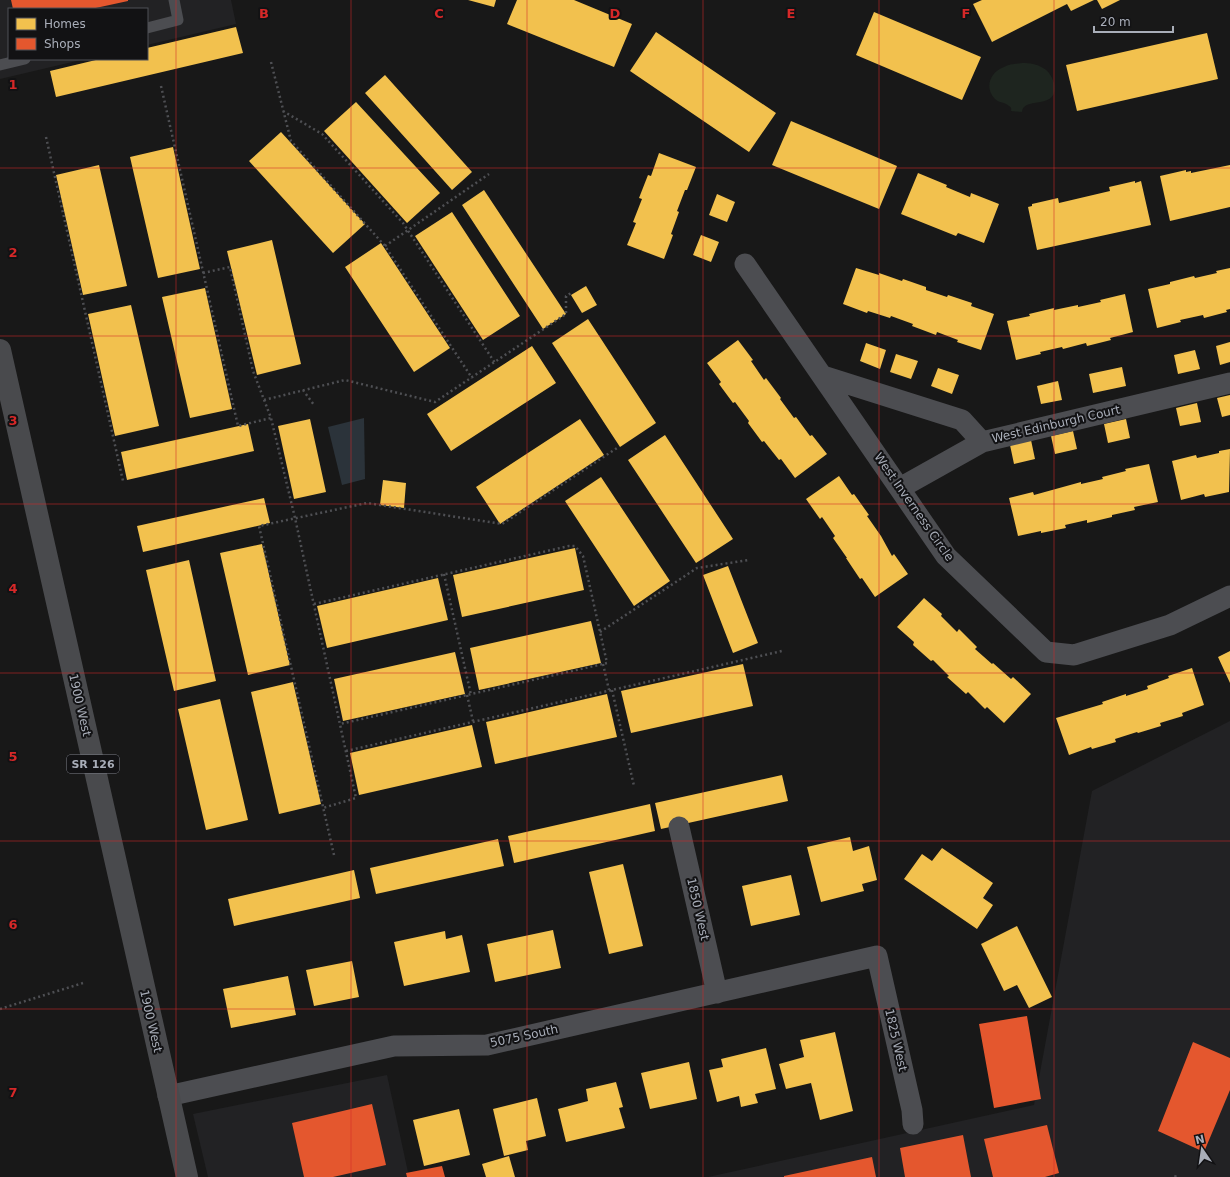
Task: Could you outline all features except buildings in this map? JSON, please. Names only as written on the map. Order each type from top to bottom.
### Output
[{"type":"main road","name":"1900 West","points":[[0,350],[187,1177]]},
{"type":"street","name":"West Inverness Circle","points":[[745,264],[946,556],[1046,652],[1074,655],[1170,625],[1230,596]]},
{"type":"street","name":"West Edinburgh Court","points":[[823,376],[962,420],[982,442],[1230,383]]},
{"type":"street","points":[[900,488],[982,442]]},
{"type":"street","name":"1850 West","points":[[679,826],[717,992]]},
{"type":"street","name":"5075 South","points":[[168,1096],[394,1046],[487,1045],[877,956]]},
{"type":"street","name":"1825 West","points":[[877,956],[912,1110],[913,1124]]},
{"type":"lane","points":[[148,28],[178,20],[174,0]]},
{"type":"lane","points":[[0,66],[21,60]]},
{"type":"path","points":[[271,62],[291,141],[385,246],[472,378]]},
{"type":"path","points":[[161,86],[238,426],[271,418]]},
{"type":"path","points":[[283,111],[322,134],[403,223],[495,362]]},
{"type":"path","points":[[46,138],[123,481]]},
{"type":"path","points":[[385,246],[489,174]]},
{"type":"path","points":[[203,273],[230,268],[253,371],[271,418],[295,518],[356,798],[323,808]]},
{"type":"path","points":[[264,400],[345,380],[436,402],[566,314],[566,296],[573,292]]},
{"type":"path","points":[[303,390],[314,405]]},
{"type":"path","points":[[334,855],[259,526],[367,503],[502,524],[617,448]]},
{"type":"path","points":[[314,604],[569,546],[575,546],[583,556],[607,663],[340,724]]},
{"type":"path","points":[[600,632],[697,568],[750,560]]},
{"type":"path","points":[[444,574],[471,694]]},
{"type":"path","points":[[346,751],[782,650]]},
{"type":"path","points":[[603,664],[611,690],[634,786]]},
{"type":"path","points":[[467,695],[473,721]]},
{"type":"path","points":[[0,1009],[83,983]]},
{"type":"shaded area","points":[[0,0],[231,0],[236,24],[148,45],[148,8],[8,8],[8,60],[81,60],[0,79]]},
{"type":"shaded area","points":[[1022,63],[1036,65],[1047,71],[1054,83],[1054,92],[1052,97],[1047,100],[1024,107],[1022,112],[1011,111],[1011,108],[1006,104],[995,99],[989,85],[992,76],[999,69],[1008,65]]},
{"type":"shaded area","points":[[364,418],[365,479],[342,485],[328,427]]},
{"type":"shaded area","points":[[1230,721],[1230,1177],[708,1177],[1034,1105],[1092,791]]},
{"type":"shaded area","points":[[387,1075],[409,1177],[208,1177],[193,1114]]}]
